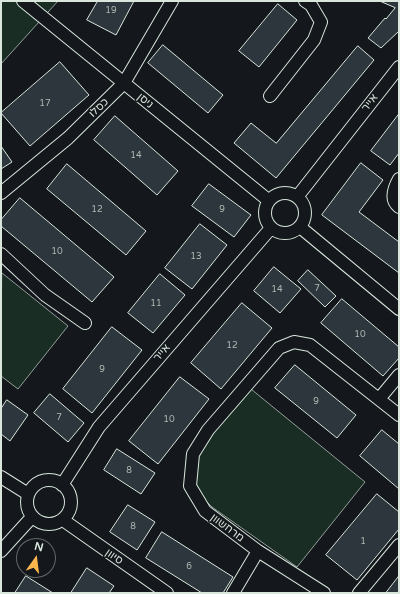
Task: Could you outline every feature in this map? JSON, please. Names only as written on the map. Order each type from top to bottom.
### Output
[{"type":"street","name":"ניסן","points":[[23,1],[268,200]]},
{"type":"street","name":"כסלו","points":[[1,193],[68,138],[124,83],[172,1]]},
{"type":"street","points":[[270,96],[314,40],[321,22],[311,5],[304,1]]},
{"type":"street","name":"אייר","points":[[297,197],[399,67]]},
{"type":"street","points":[[399,179],[393,193],[396,205],[399,207]]},
{"type":"street","points":[[279,193],[285,193],[297,197],[304,208],[304,221],[300,227],[295,231],[283,234],[271,228],[267,224],[264,212],[268,200],[279,193]]},
{"type":"street","points":[[300,227],[399,310]]},
{"type":"street","name":"אייר","points":[[62,485],[99,427],[271,228]]},
{"type":"street","points":[[1,254],[45,295],[85,323]]},
{"type":"street","name":"מרחשוון","points":[[324,593],[258,551],[205,511],[190,486],[193,454],[208,430],[279,348],[294,342],[310,346],[379,399]]},
{"type":"street","points":[[399,375],[379,399],[399,415]]},
{"type":"street","points":[[1,477],[28,494]]},
{"type":"street","points":[[43,481],[56,481],[62,485],[70,495],[71,502],[70,509],[63,520],[50,524],[44,524],[32,517],[26,504],[31,488],[43,481]]},
{"type":"street","points":[[1,551],[32,517]]},
{"type":"street","name":"סיוון","points":[[63,520],[167,593]]},
{"type":"street","points":[[359,593],[399,545]]},
{"type":"street","points":[[233,593],[258,551]]},
{"type":"green space","points":[[1,1],[58,1],[1,64]]},
{"type":"green space","points":[[2,273],[68,326],[18,389],[1,376]]},
{"type":"green space","points":[[246,385],[365,482],[297,567],[212,507],[200,495],[193,474],[197,448]]},
{"type":"building","points":[[98,1],[134,1],[116,35],[87,20]]},
{"type":"building","points":[[380,1],[399,1],[399,31],[381,48],[368,38],[395,8]]},
{"type":"building","points":[[278,4],[297,20],[259,67],[239,51]]},
{"type":"building","points":[[163,45],[223,95],[208,113],[148,63]]},
{"type":"building","points":[[358,46],[374,60],[276,178],[234,143],[251,123],[276,143]]},
{"type":"building","points":[[60,62],[89,95],[30,146],[1,113]]},
{"type":"building","points":[[399,114],[399,153],[390,165],[371,151]]},
{"type":"building","points":[[115,116],[178,171],[157,195],[94,140]]},
{"type":"building","points":[[1,146],[12,162],[1,169]]},
{"type":"building","points":[[361,163],[383,180],[359,212],[399,242],[399,273],[322,215]]},
{"type":"building","points":[[67,164],[146,231],[126,255],[47,189]]},
{"type":"building","points":[[209,184],[251,215],[234,237],[192,206]]},
{"type":"building","points":[[20,198],[114,277],[92,302],[1,226],[1,220]]},
{"type":"building","points":[[200,224],[227,245],[192,289],[165,268]]},
{"type":"building","points":[[274,267],[301,289],[280,313],[254,291]]},
{"type":"building","points":[[308,270],[336,296],[325,307],[298,281]]},
{"type":"building","points":[[160,274],[185,295],[153,333],[128,313]]},
{"type":"building","points":[[342,299],[399,347],[399,358],[383,376],[321,323]]},
{"type":"building","points":[[242,303],[272,328],[221,389],[191,363]]},
{"type":"building","points":[[112,327],[142,350],[92,413],[63,389]]},
{"type":"building","points":[[295,365],[356,415],[337,438],[275,388]]},
{"type":"building","points":[[180,377],[209,399],[158,464],[129,441]]},
{"type":"building","points":[[50,394],[84,423],[68,442],[34,413]]},
{"type":"building","points":[[7,400],[28,415],[10,441],[1,434],[1,409]]},
{"type":"building","points":[[382,430],[399,444],[399,489],[360,456]]},
{"type":"building","points":[[117,449],[155,473],[141,494],[104,470]]},
{"type":"building","points":[[377,494],[399,512],[399,529],[357,580],[326,555]]},
{"type":"building","points":[[128,505],[155,522],[137,550],[110,532]]},
{"type":"building","points":[[162,532],[233,577],[223,593],[202,593],[146,558]]},
{"type":"building","points":[[87,568],[114,586],[109,593],[71,593]]},
{"type":"building","points":[[399,576],[399,593],[386,593]]},
{"type":"building","points":[[25,578],[29,578],[53,593],[15,593]]}]
